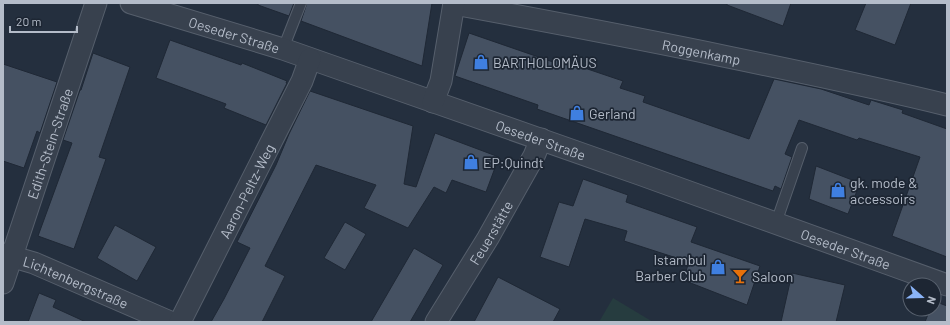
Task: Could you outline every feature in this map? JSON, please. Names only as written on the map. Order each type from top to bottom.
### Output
[{"type":"street","name":"Edith-Stein-Straße","points":[[3,283],[8,256],[96,3]]},
{"type":"street","name":"Oeseder Straße","points":[[131,3],[283,49],[541,139],[947,285]]},
{"type":"street","points":[[433,102],[441,81],[454,4]]},
{"type":"street","name":"Roggenkamp","points":[[454,4],[826,77],[947,105]]},
{"type":"street","name":"Aaron-Peltz-Weg","points":[[180,322],[302,81],[310,59]]},
{"type":"street","name":"Feuerstätte","points":[[436,322],[488,238],[534,156],[541,139]]},
{"type":"street","name":"Lichtenbergstraße","points":[[8,256],[34,263],[170,322]]},
{"type":"lane","points":[[283,49],[301,3]]},
{"type":"lane","points":[[776,223],[802,148]]},
{"type":"green space","points":[[613,298],[653,322],[599,322]]},
{"type":"building","points":[[258,3],[294,3],[289,16],[258,5]]},
{"type":"building","points":[[307,3],[432,3],[422,66],[301,21]]},
{"type":"building","points":[[727,3],[791,3],[783,26],[727,5]]},
{"type":"building","points":[[866,3],[911,3],[895,45],[855,30]]},
{"type":"building","points":[[469,33],[553,62],[555,58],[623,81],[620,88],[645,96],[643,102],[749,139],[774,79],[821,89],[869,105],[871,100],[903,110],[902,113],[947,129],[947,257],[892,236],[920,157],[859,138],[857,140],[799,120],[785,154],[792,157],[781,189],[775,186],[773,191],[537,109],[538,105],[455,76]]},
{"type":"building","points":[[170,40],[241,65],[242,63],[287,81],[266,125],[224,108],[226,104],[156,78]]},
{"type":"building","points":[[93,53],[130,67],[99,157],[106,159],[74,249],[38,236],[72,143],[63,140]]},
{"type":"building","points":[[3,64],[57,82],[40,133],[37,131],[24,168],[3,161]]},
{"type":"building","points":[[310,91],[413,126],[404,184],[416,187],[435,133],[499,157],[486,192],[452,180],[446,193],[434,187],[408,228],[364,208],[376,185],[316,165],[265,266],[285,276],[262,322],[211,322],[250,248],[237,242],[276,165]]},
{"type":"building","points":[[816,166],[860,183],[848,214],[809,199]]},
{"type":"building","points":[[583,179],[628,195],[626,202],[697,227],[691,242],[760,266],[747,305],[683,280],[689,262],[624,241],[627,231],[585,219],[569,267],[540,257],[559,202],[573,206]]},
{"type":"building","points":[[345,222],[366,234],[345,270],[324,258]]},
{"type":"building","points":[[115,225],[156,247],[137,281],[97,258]]},
{"type":"building","points":[[414,248],[443,265],[410,322],[371,322]]},
{"type":"building","points":[[792,273],[845,285],[836,322],[781,322]]},
{"type":"building","points":[[498,277],[560,309],[553,322],[474,322]]},
{"type":"building","points":[[39,293],[56,300],[53,307],[86,322],[28,322]]},
{"type":"building","points":[[942,304],[947,306],[947,322],[925,322],[927,317],[942,317]]},
{"type":"place","name":"BARTHOLOMÄUS","points":[[481,62]]},
{"type":"place","name":"Gerland","points":[[577,113]]},
{"type":"place","name":"EP:Quindt","points":[[471,162]]},
{"type":"place","name":"gk. mode & accessoirs","points":[[838,190]]},
{"type":"place","name":"Istambul Barber Club","points":[[718,267]]},
{"type":"place","name":"Saloon","points":[[740,276]]}]
